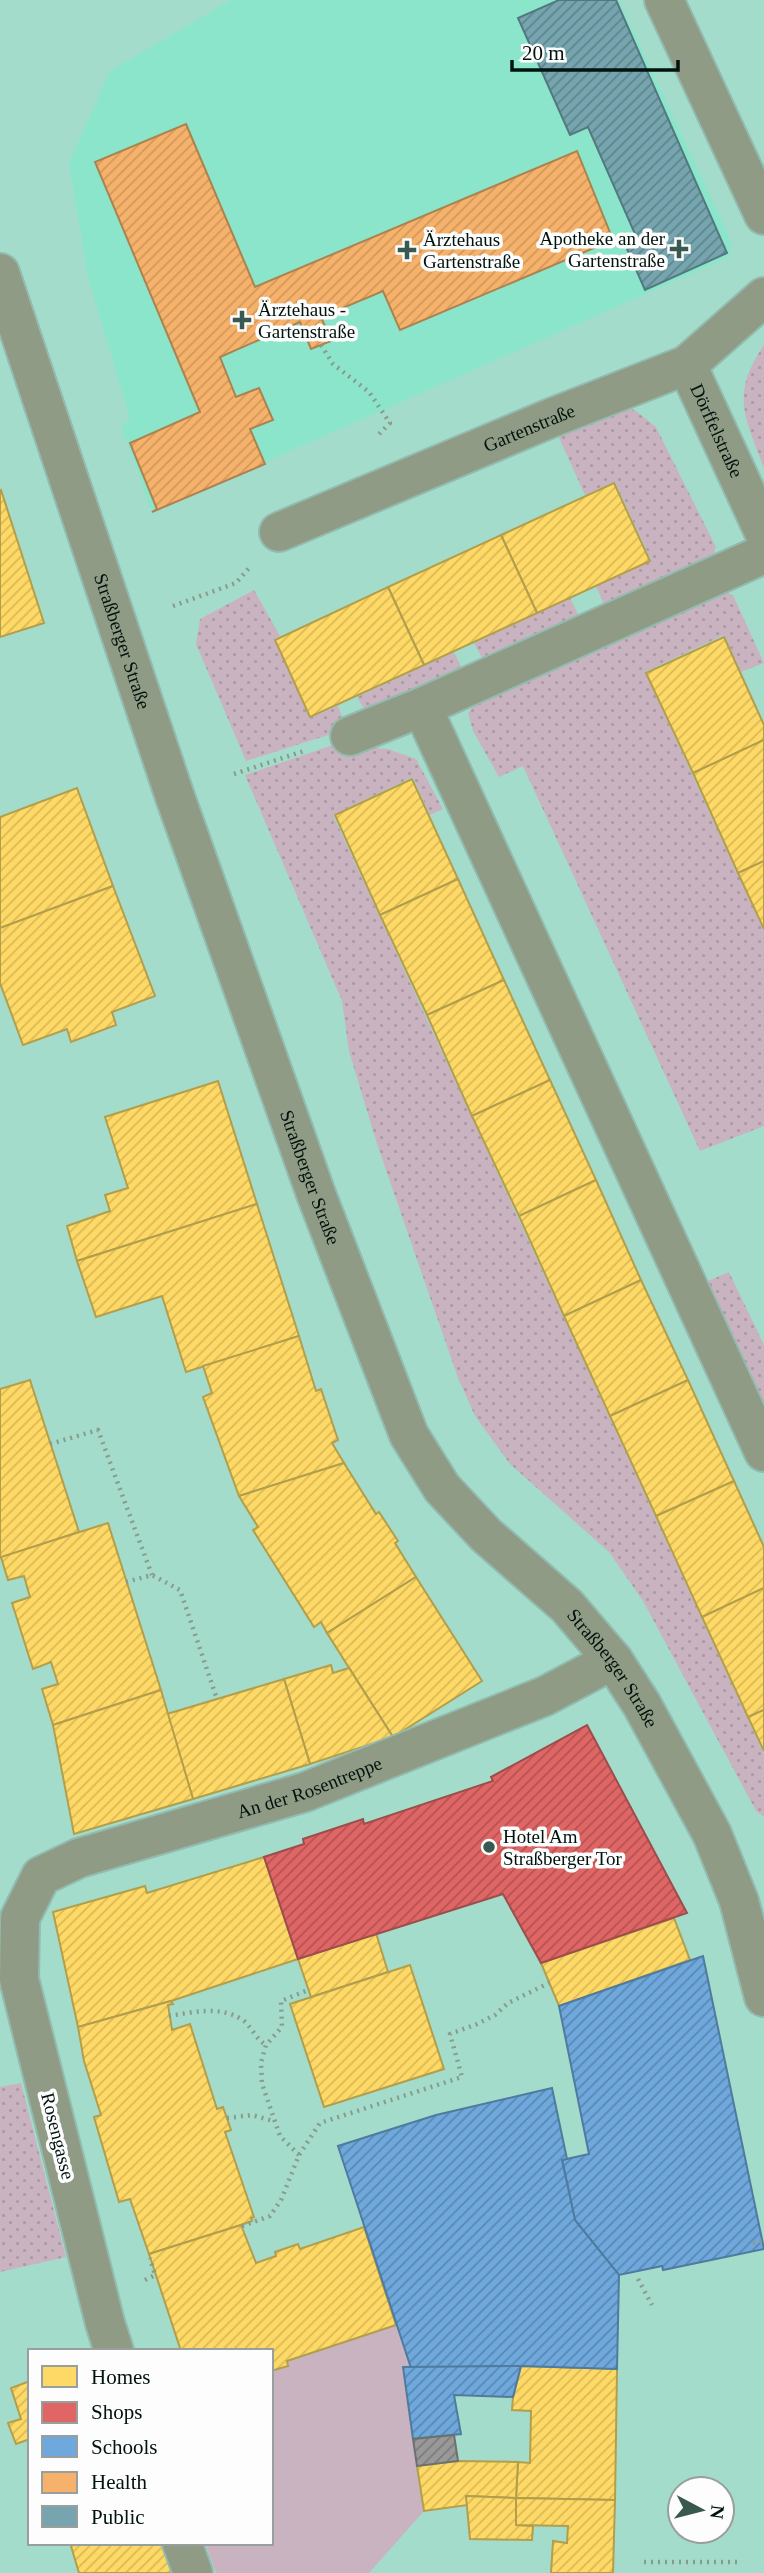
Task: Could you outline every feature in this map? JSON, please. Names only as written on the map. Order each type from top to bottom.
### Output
[{"type":"street","points":[[664,0],[764,215]]},
{"type":"street","name":"Straßberger Straße","points":[[0,273],[174,794],[316,1194],[409,1435],[442,1488],[486,1535],[567,1606],[614,1660],[642,1705],[712,1834],[751,1897],[764,1997]]},
{"type":"street","name":"Gartenstraße","points":[[279,532],[551,418],[687,365],[764,297]]},
{"type":"street","name":"Dörffelstraße","points":[[687,365],[764,532]]},
{"type":"street","points":[[350,736],[422,707],[764,554]]},
{"type":"street","points":[[422,707],[764,1452]]},
{"type":"street","name":"An der Rosentreppe","points":[[20,1918],[41,1876],[79,1858],[305,1793],[545,1696],[614,1660]]},
{"type":"street","name":"Rosengasse","points":[[20,1918],[19,1979],[104,2323],[113,2349]]},
{"type":"street","points":[[183,2545],[193,2573]]},
{"type":"path","points":[[321,345],[333,365],[369,392],[390,423]]},
{"type":"path","points":[[173,606],[236,583],[279,532]]},
{"type":"path","points":[[234,774],[350,736]]},
{"type":"path","points":[[50,1444],[99,1430],[152,1576]]},
{"type":"path","points":[[126,1582],[152,1576],[180,1590],[217,1699]]},
{"type":"path","points":[[242,2227],[270,2216],[281,2200],[299,2155],[320,2123],[462,2077],[450,2034],[495,2015],[508,2003],[549,1983]]},
{"type":"path","points":[[299,2155],[280,2137],[262,2084],[261,2063],[266,2045],[282,2027],[281,2001],[308,1990]]},
{"type":"path","points":[[169,2016],[195,2011],[223,2011],[244,2021],[257,2039],[266,2045]]},
{"type":"path","points":[[227,2118],[252,2115],[274,2122]]},
{"type":"path","points":[[753,2243],[764,2241]]},
{"type":"path","points":[[150,2258],[155,2275]]},
{"type":"path","points":[[638,2279],[652,2305]]},
{"type":"path","points":[[644,2562],[740,2562]]},
{"type":"shaded area","name":"Ärztehaus Gartenstraße","points":[[231,0],[619,0],[732,243],[729,257],[152,512],[121,426],[130,419],[88,277],[69,163],[110,71]]},
{"type":"shaded area","points":[[764,345],[764,468],[747,419],[744,392],[753,363]]},
{"type":"shaded area","points":[[621,405],[636,411],[656,427],[716,547],[711,561],[605,607],[596,586],[651,560],[615,482],[585,495],[555,429]]},
{"type":"shaded area","points":[[254,590],[280,636],[274,639],[310,718],[338,706],[345,723],[344,730],[246,761],[196,644],[200,619]]},
{"type":"shaded area","points":[[721,591],[733,595],[764,663],[741,672],[724,635],[645,672],[764,931],[764,1126],[700,1151],[523,766],[499,777],[473,731],[468,713],[476,703]]},
{"type":"shaded area","points":[[570,598],[578,614],[575,627],[483,660],[474,643]]},
{"type":"shaded area","points":[[454,652],[463,670],[368,715],[357,697]]},
{"type":"shaded area","points":[[333,745],[388,749],[416,759],[443,809],[430,815],[413,777],[333,815],[764,1754],[764,1817],[756,1811],[643,1601],[609,1552],[510,1464],[475,1416],[458,1378],[377,1144],[349,1051],[342,1001],[245,775]]},
{"type":"shaded area","points":[[729,1272],[764,1345],[764,1426],[701,1284]]},
{"type":"shaded area","points":[[21,2083],[66,2257],[0,2272],[0,2087]]},
{"type":"shaded area","points":[[396,2325],[411,2368],[404,2368],[424,2511],[369,2573],[216,2573],[206,2545],[273,2545],[273,2366]]},
{"type":"building: Homes","points":[[614,483],[650,561],[537,613],[501,535]]},
{"type":"building: Homes","points":[[0,491],[44,623],[0,637]]},
{"type":"building: Homes","points":[[501,535],[537,613],[424,665],[388,587]]},
{"type":"building: Homes","points":[[388,587],[424,665],[310,717],[275,640]]},
{"type":"building: Homes","points":[[724,637],[764,725],[764,740],[693,773],[646,673]]},
{"type":"building: Homes","points":[[764,740],[764,861],[738,873],[693,773]]},
{"type":"building: Homes","points":[[412,779],[458,879],[380,915],[335,815]]},
{"type":"building: Homes","points":[[77,788],[113,886],[0,928],[0,817]]},
{"type":"building: Homes","points":[[764,861],[764,929],[738,873]]},
{"type":"building: Homes","points":[[458,879],[504,980],[427,1015],[380,915]]},
{"type":"building: Homes","points":[[113,886],[155,996],[112,1012],[116,1025],[71,1042],[67,1029],[23,1045],[0,983],[0,928]]},
{"type":"building: Homes","points":[[504,980],[550,1080],[472,1116],[427,1015]]},
{"type":"building: Homes","points":[[550,1080],[596,1180],[519,1216],[472,1116]]},
{"type":"building: Homes","points":[[218,1081],[257,1204],[77,1261],[67,1226],[110,1211],[105,1195],[128,1188],[105,1117]]},
{"type":"building: Homes","points":[[596,1180],[641,1280],[564,1316],[519,1216]]},
{"type":"building: Homes","points":[[257,1204],[299,1336],[186,1372],[162,1296],[96,1317],[77,1261]]},
{"type":"building: Homes","points":[[641,1280],[688,1380],[610,1416],[564,1316]]},
{"type":"building: Homes","points":[[299,1336],[316,1391],[321,1389],[338,1440],[332,1443],[344,1463],[239,1496],[203,1397],[212,1393],[203,1366]]},
{"type":"building: Homes","points":[[30,1380],[79,1532],[0,1558],[0,1389]]},
{"type":"building: Homes","points":[[688,1380],[734,1481],[656,1516],[610,1416]]},
{"type":"building: Homes","points":[[344,1463],[376,1514],[379,1512],[398,1541],[395,1543],[416,1577],[327,1633],[321,1622],[314,1627],[253,1530],[258,1527],[239,1496]]},
{"type":"building: Homes","points":[[734,1481],[764,1547],[764,1588],[702,1617],[656,1516]]},
{"type":"building: Homes","points":[[108,1523],[161,1690],[53,1725],[42,1689],[58,1684],[51,1662],[33,1669],[12,1603],[30,1597],[24,1576],[8,1580],[1,1557]]},
{"type":"building: Homes","points":[[416,1577],[482,1681],[393,1737],[327,1633]]},
{"type":"building: Homes","points":[[764,1588],[764,1710],[748,1717],[702,1617]]},
{"type":"building: Homes","points":[[331,1665],[333,1673],[349,1668],[393,1737],[310,1764],[284,1679]]},
{"type":"building: Homes","points":[[284,1679],[310,1764],[193,1799],[167,1714]]},
{"type":"building: Homes","points":[[161,1690],[193,1799],[74,1834],[53,1725]]},
{"type":"building: Homes","points":[[764,1710],[764,1751],[748,1717]]},
{"type":"building: Homes","points":[[264,1857],[298,1959],[171,2001],[78,2027],[53,1912],[145,1886],[147,1893]]},
{"type":"building: Homes","points":[[674,1918],[690,1960],[559,2006],[541,1963]]},
{"type":"building: Homes","points":[[376,1933],[388,1972],[311,1997],[298,1959]]},
{"type":"building: Homes","points":[[410,1965],[444,2069],[324,2107],[290,2004]]},
{"type":"building: Homes","points":[[171,2001],[173,2004],[168,2005],[172,2030],[190,2024],[217,2109],[223,2107],[231,2130],[225,2132],[254,2217],[251,2218],[252,2221],[241,2225],[149,2254],[130,2199],[119,2202],[94,2117],[101,2115],[84,2061],[78,2027]]},
{"type":"building: Homes","points":[[241,2225],[256,2263],[276,2256],[275,2252],[298,2244],[300,2249],[364,2227],[396,2325],[287,2361],[288,2366],[273,2370],[273,2349],[180,2349],[149,2254]]},
{"type":"building: Homes","points":[[521,2366],[617,2369],[615,2500],[516,2498],[518,2462],[530,2463],[531,2411],[512,2410]]},
{"type":"building: Homes","points":[[28,2382],[28,2440],[16,2444],[8,2423],[21,2419],[11,2388]]},
{"type":"building: Homes","points":[[458,2461],[518,2462],[516,2498],[466,2496],[468,2505],[424,2511],[417,2466]]},
{"type":"building: Homes","points":[[466,2496],[516,2498],[516,2525],[533,2526],[532,2540],[470,2539]]},
{"type":"building: Homes","points":[[516,2498],[615,2500],[613,2573],[551,2573],[553,2541],[567,2543],[568,2526],[516,2525]]},
{"type":"building: Homes","points":[[165,2545],[172,2573],[79,2573],[71,2546]]},
{"type":"building: Shops","points":[[587,1725],[687,1913],[541,1963],[503,1894],[298,1959],[264,1857],[304,1844],[303,1839],[363,1819],[364,1824],[493,1781],[491,1777]]},
{"type":"building: Schools","points":[[703,1956],[764,2249],[663,2270],[662,2266],[619,2275],[575,2220],[562,2160],[589,2154],[559,2006]]},
{"type":"building: Schools","points":[[552,2088],[567,2159],[562,2160],[575,2220],[619,2275],[617,2369],[521,2366],[411,2368],[338,2146],[436,2115]]},
{"type":"building: Schools","points":[[521,2366],[513,2397],[454,2395],[461,2434],[413,2439],[403,2367]]},
{"type":"building: Health","name":"Ärztehaus - Gartenstraße","points":[[186,124],[255,287],[577,151],[613,240],[400,330],[383,291],[321,317],[331,341],[311,349],[300,322],[220,357],[236,397],[259,388],[273,420],[250,429],[265,464],[152,512],[157,509],[130,443],[200,412],[95,162]]},
{"type":"building: Public","points":[[559,0],[616,0],[727,253],[645,290],[627,249],[639,243],[588,127],[570,135],[518,18]]},
{"type":"building: Industry","points":[[454,2435],[458,2461],[417,2466],[413,2439]]},
{"type":"place","name":"Apotheke an der Gartenstraße","points":[[679,249]]},
{"type":"place","name":"Ärztehaus Gartenstraße","points":[[407,250]]},
{"type":"place","name":"Ärztehaus - Gartenstraße","points":[[242,320]]},
{"type":"place","name":"Hotel Am Straßberger Tor","points":[[489,1847]]}]
